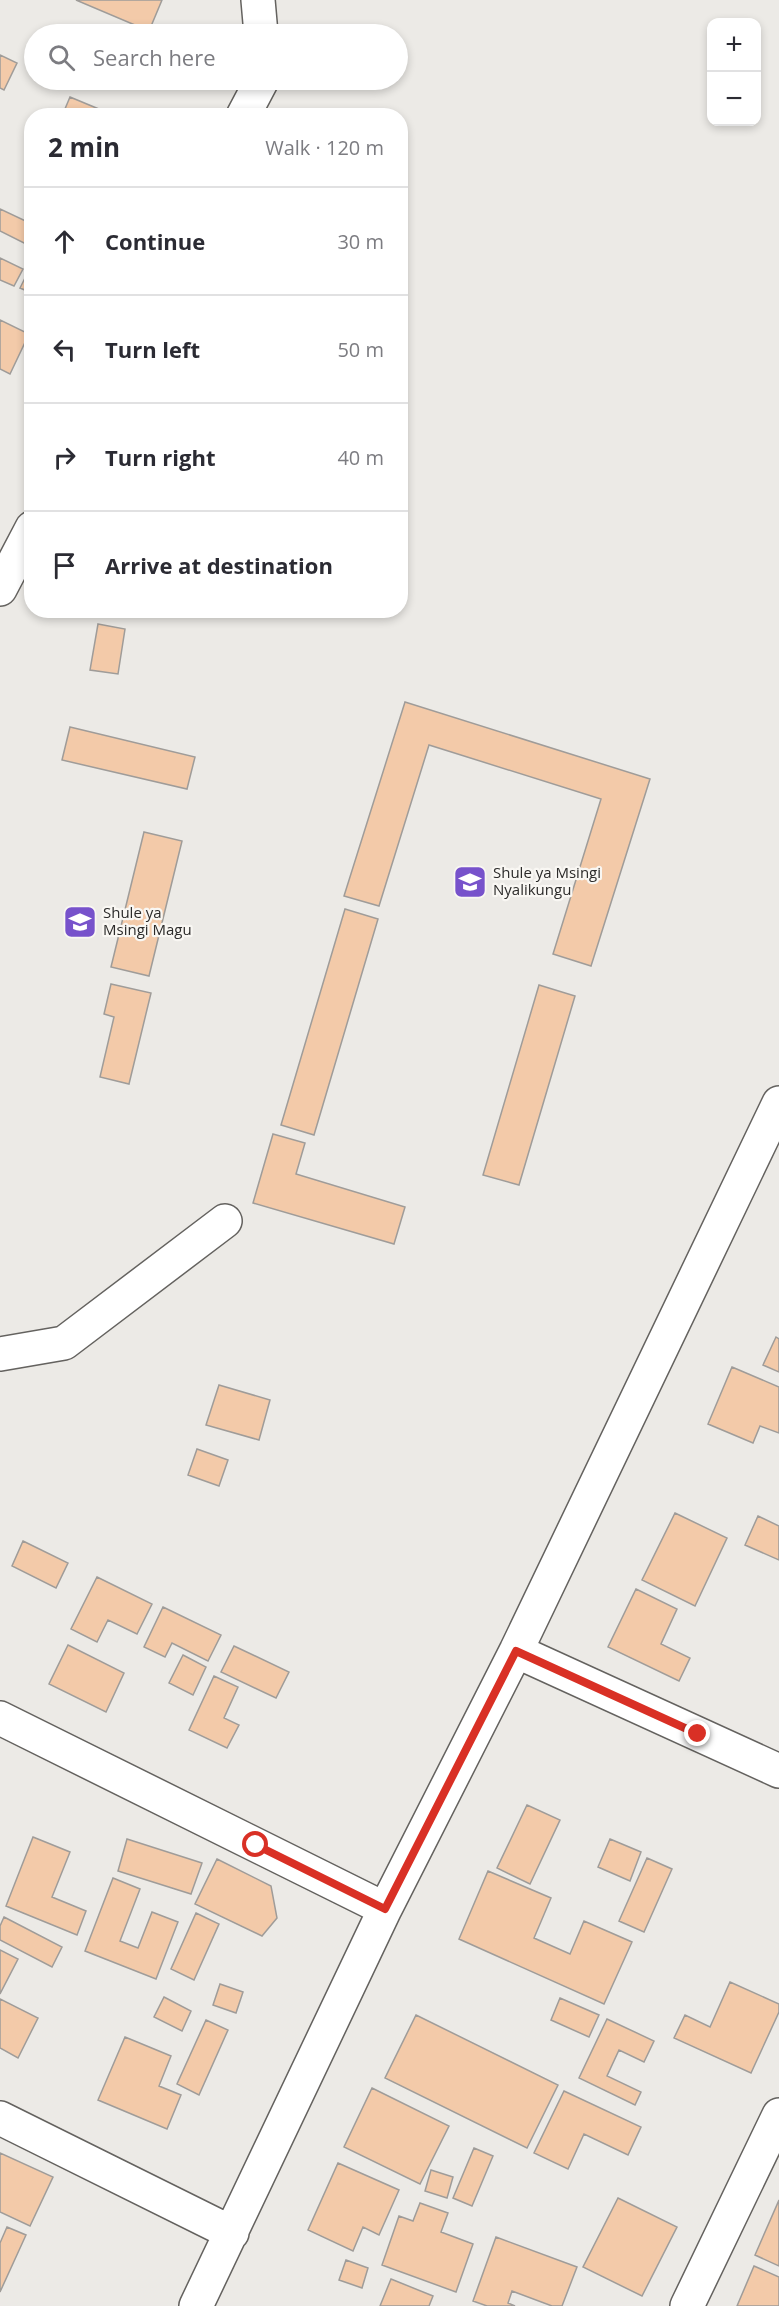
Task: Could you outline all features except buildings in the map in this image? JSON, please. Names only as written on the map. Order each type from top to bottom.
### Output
[{"type":"street","points":[[258,0],[260,24]]},
{"type":"street","points":[[247,108],[257,90]]},
{"type":"street","points":[[0,589],[24,543]]},
{"type":"street","points":[[196,2306],[385,1909],[516,1651],[779,1103]]},
{"type":"street","points":[[0,1354],[64,1343],[225,1221]]},
{"type":"street","points":[[516,1651],[779,1771]]},
{"type":"street","points":[[0,1718],[385,1909]]},
{"type":"street","points":[[687,2306],[779,2115]]},
{"type":"street","points":[[0,2118],[232,2233]]},
{"type":"place","name":"Shule ya Msingi Nyalikungu","points":[[470,882]]},
{"type":"place","name":"Shule ya Msingi Magu","points":[[80,922]]},
{"type":"route","points":[[256,1845],[385,1909],[516,1651],[698,1734]]}]
